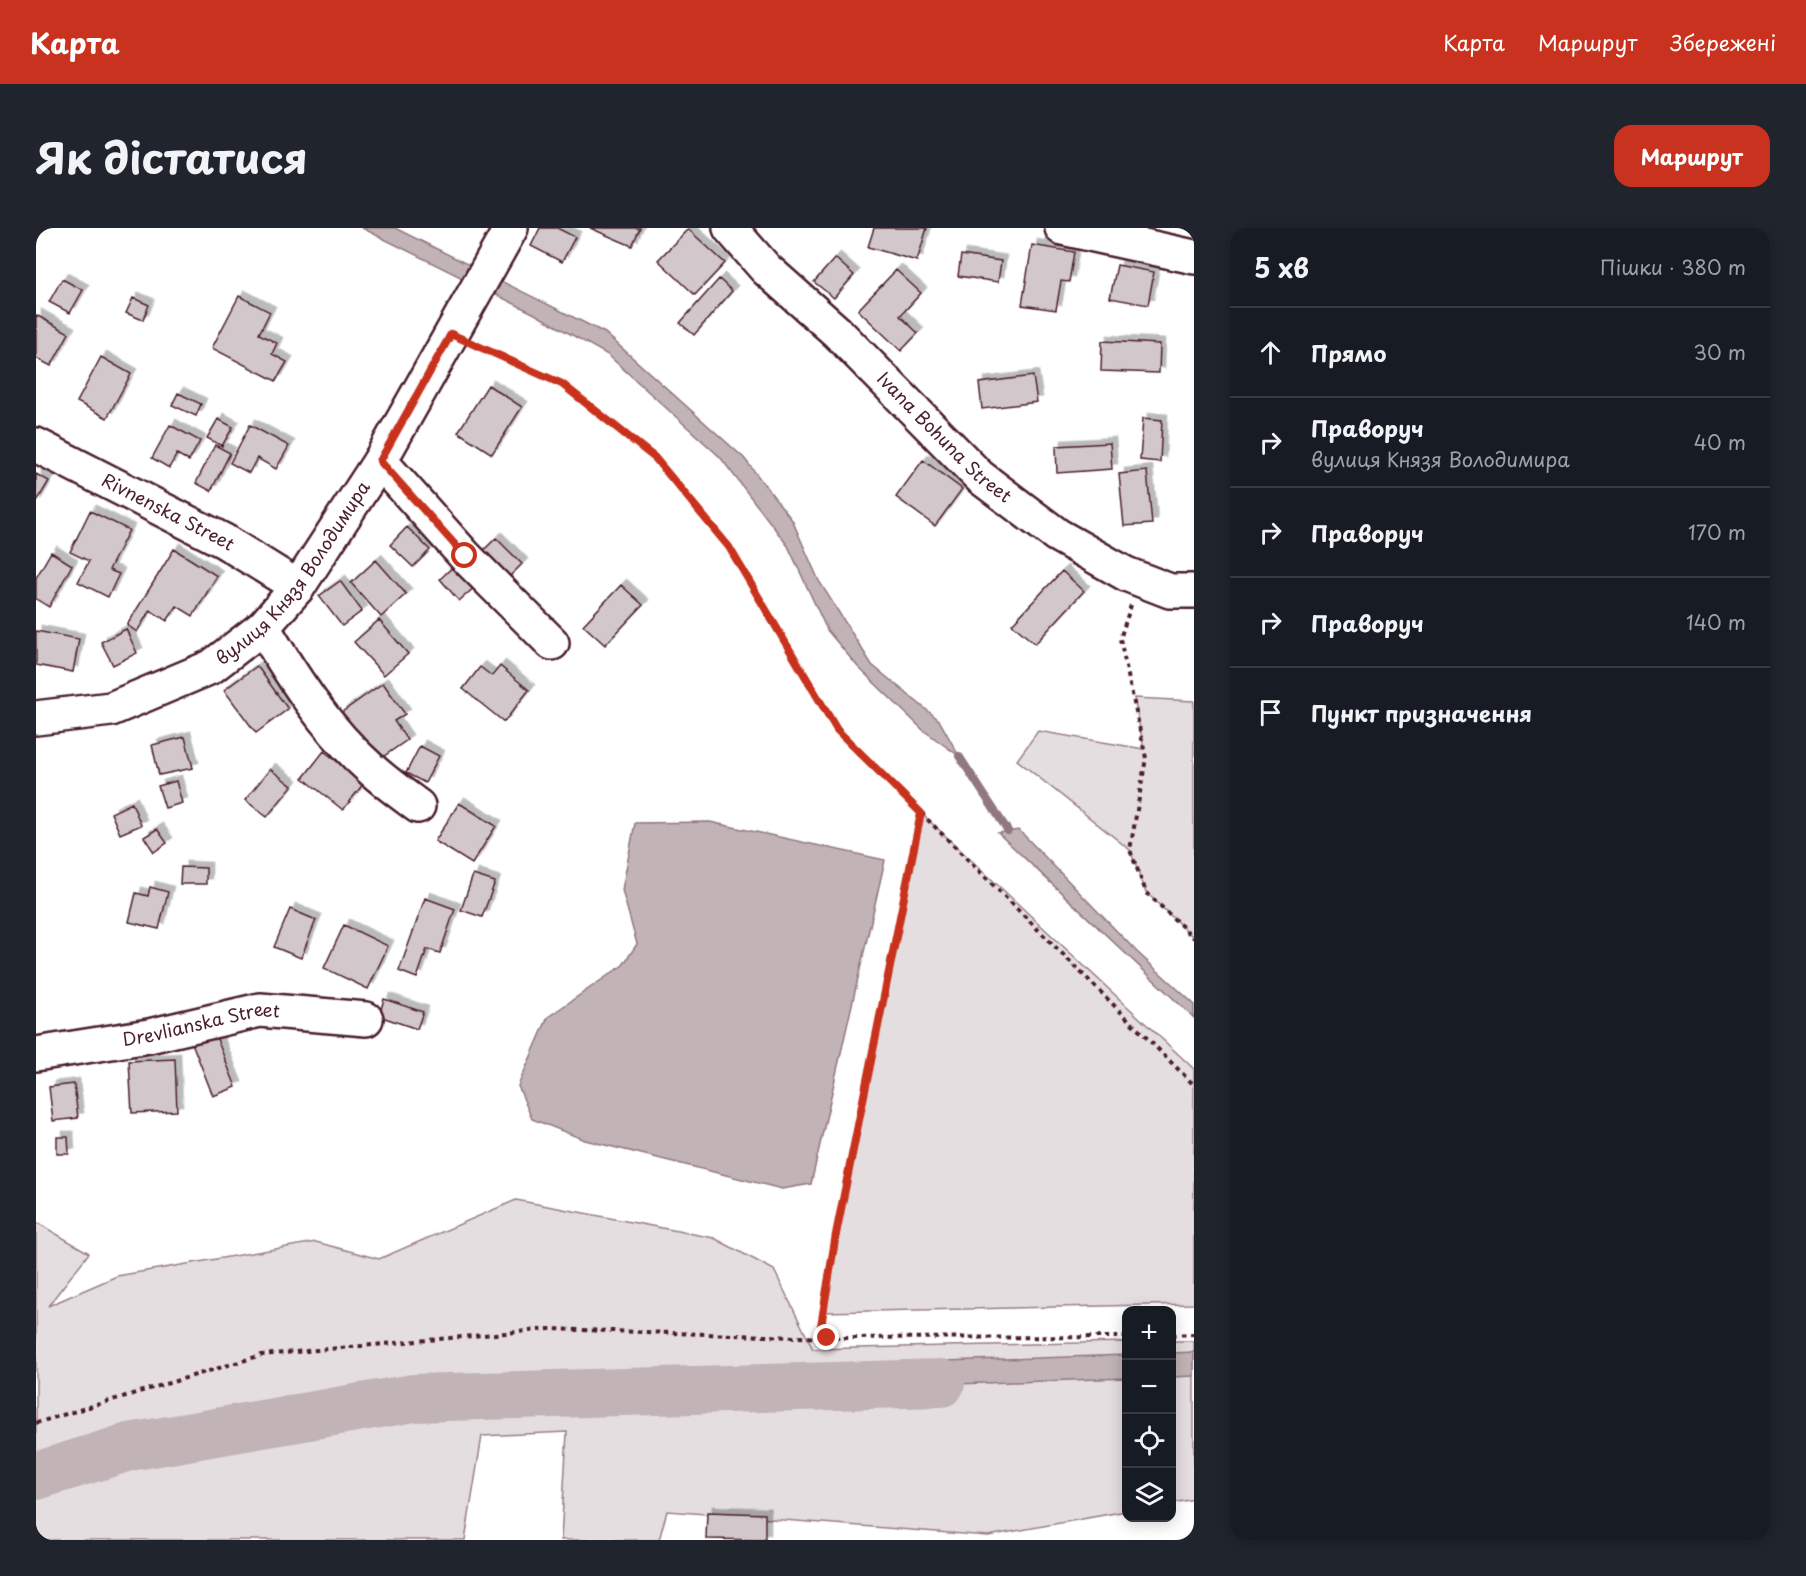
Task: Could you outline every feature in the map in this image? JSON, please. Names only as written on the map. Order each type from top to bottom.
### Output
[{"type":"street","name":"Ivana Bohuna Street","points":[[730,228],[766,269],[837,332],[980,477],[1057,535],[1140,579],[1170,591],[1194,591]]},
{"type":"street","points":[[1062,228],[1194,257]]},
{"type":"street","name":"вулиця Князя Володимира","points":[[36,718],[111,709],[211,667],[263,627],[298,587],[380,461],[505,238]]},
{"type":"street","name":"Rivnenska Street","points":[[36,446],[224,541],[298,587]]},
{"type":"street","points":[[380,461],[465,556],[552,643]]},
{"type":"street","points":[[263,627],[286,666],[327,724],[371,769],[418,806]]},
{"type":"street","name":"Drevlianska Street","points":[[36,1054],[149,1036],[260,1010],[366,1019]]},
{"type":"path","points":[[457,324],[562,384],[655,458],[729,547],[837,730],[1194,1085]]},
{"type":"path","points":[[1140,579],[1120,639],[1146,758],[1130,850],[1146,892],[1194,938]]},
{"type":"path","points":[[819,1338],[836,1234],[921,813]]},
{"type":"path","points":[[36,1423],[262,1354],[550,1329],[819,1338],[1122,1337]]},
{"type":"path","points":[[1176,1335],[1194,1334]]},
{"type":"shaded area","points":[[362,228],[395,228],[605,333],[744,458],[792,520],[819,581],[872,665],[939,720],[959,756],[923,730],[858,667],[827,630],[788,546],[720,457],[608,355],[533,313]]},
{"type":"shaded area","points":[[1134,698],[1194,701],[1194,938],[1146,892],[1130,850],[1017,760],[1038,731],[1144,749]]},
{"type":"shaded area","points":[[921,813],[1194,1069],[1194,1304],[823,1312],[836,1234]]},
{"type":"shaded area","points":[[710,822],[885,860],[811,1184],[782,1189],[585,1140],[532,1119],[518,1086],[548,1017],[623,965],[637,944],[622,890],[635,823]]},
{"type":"shaded area","points":[[1019,830],[1137,952],[1194,1004],[1194,1018],[998,833]]},
{"type":"shaded area","points":[[516,1200],[714,1238],[774,1270],[813,1349],[1122,1342],[1122,1512],[988,1536],[667,1511],[659,1540],[561,1540],[567,1432],[482,1436],[465,1540],[36,1540],[36,1222],[89,1253],[48,1306],[117,1276],[316,1242],[379,1259]]},
{"type":"shaded area","points":[[1176,1341],[1194,1341],[1194,1499],[1176,1502]]},
{"type":"shaded area","points":[[1194,1352],[1194,1376],[1176,1377],[1176,1353]]},
{"type":"shaded area","points":[[1122,1355],[1122,1378],[874,1387],[856,1364]]},
{"type":"building","points":[[540,228],[557,228],[575,237],[562,262],[531,246]]},
{"type":"building","points":[[590,228],[640,228],[632,246]]},
{"type":"building","points":[[874,228],[927,228],[917,261],[868,247]]},
{"type":"building","points":[[688,229],[725,263],[695,295],[658,260]]},
{"type":"building","points":[[1032,245],[1074,252],[1069,282],[1061,281],[1056,310],[1022,305]]},
{"type":"building","points":[[961,255],[1001,261],[998,282],[958,276]]},
{"type":"building","points":[[835,258],[854,275],[834,298],[814,282]]},
{"type":"building","points":[[1117,265],[1154,272],[1148,305],[1110,298]]},
{"type":"building","points":[[896,270],[921,293],[900,316],[918,333],[901,351],[858,310]]},
{"type":"building","points":[[62,279],[83,290],[70,313],[49,302]]},
{"type":"building","points":[[719,279],[732,291],[694,335],[680,323]]},
{"type":"building","points":[[239,296],[270,312],[259,334],[277,343],[272,354],[287,362],[276,381],[212,348]]},
{"type":"building","points":[[133,298],[149,305],[143,320],[126,313]]},
{"type":"building","points":[[36,315],[69,333],[51,366],[36,358]]},
{"type":"building","points":[[1102,341],[1160,344],[1159,373],[1101,371]]},
{"type":"building","points":[[101,357],[131,374],[107,418],[77,402]]},
{"type":"building","points":[[1033,376],[1037,402],[982,409],[979,383]]},
{"type":"building","points":[[488,385],[522,407],[492,454],[458,432]]},
{"type":"building","points":[[178,393],[201,404],[196,416],[172,405]]},
{"type":"building","points":[[1143,418],[1162,420],[1160,462],[1140,460]]},
{"type":"building","points":[[218,419],[233,427],[222,446],[207,438]]},
{"type":"building","points":[[170,425],[200,441],[189,461],[177,454],[169,468],[152,458]]},
{"type":"building","points":[[250,425],[289,446],[276,469],[257,458],[249,473],[230,463]]},
{"type":"building","points":[[1110,443],[1112,469],[1057,473],[1056,446]]},
{"type":"building","points":[[215,445],[230,453],[211,491],[196,483]]},
{"type":"building","points":[[923,460],[962,489],[935,526],[896,497]]},
{"type":"building","points":[[1147,471],[1152,524],[1124,526],[1119,474]]},
{"type":"building","points":[[36,474],[49,481],[36,503]]},
{"type":"building","points":[[90,511],[129,530],[109,570],[119,574],[108,597],[78,582],[89,561],[70,552]]},
{"type":"building","points":[[407,527],[430,550],[413,567],[390,545]]},
{"type":"building","points":[[496,538],[522,564],[506,580],[480,554]]},
{"type":"building","points":[[174,549],[217,576],[193,616],[177,606],[167,621],[150,610],[137,632],[127,625]]},
{"type":"building","points":[[51,552],[72,565],[49,607],[36,599],[36,578]]},
{"type":"building","points":[[376,560],[406,594],[381,617],[351,583]]},
{"type":"building","points":[[456,564],[476,586],[459,601],[440,579]]},
{"type":"building","points":[[1062,571],[1084,591],[1035,644],[1012,624]]},
{"type":"building","points":[[340,581],[362,611],[342,626],[319,596]]},
{"type":"building","points":[[621,585],[643,605],[605,645],[583,625]]},
{"type":"building","points":[[379,620],[408,654],[384,675],[354,642]]},
{"type":"building","points":[[126,629],[137,653],[113,665],[101,642]]},
{"type":"building","points":[[36,631],[79,639],[73,672],[36,665]]},
{"type":"building","points":[[257,666],[288,709],[256,733],[224,690]]},
{"type":"building","points":[[500,666],[529,690],[504,722],[463,689],[480,667],[492,676]]},
{"type":"building","points":[[383,683],[405,714],[394,721],[407,740],[377,761],[342,712]]},
{"type":"building","points":[[185,737],[193,768],[159,775],[152,745]]},
{"type":"building","points":[[420,746],[439,756],[425,783],[406,773]]},
{"type":"building","points":[[324,751],[364,783],[343,810],[303,778]]},
{"type":"building","points":[[270,769],[292,786],[267,817],[245,800]]},
{"type":"building","points":[[176,781],[182,803],[165,808],[158,786]]},
{"type":"building","points":[[132,803],[141,825],[120,834],[111,813]]},
{"type":"building","points":[[459,803],[496,826],[472,864],[435,841]]},
{"type":"building","points":[[157,829],[167,843],[154,852],[144,837]]},
{"type":"building","points":[[181,867],[206,868],[206,884],[180,884]]},
{"type":"building","points":[[473,875],[495,882],[482,917],[461,910]]},
{"type":"building","points":[[150,887],[168,892],[159,929],[129,922],[136,893],[148,896]]},
{"type":"building","points":[[425,898],[455,909],[440,953],[427,949],[417,978],[399,971]]},
{"type":"building","points":[[290,909],[316,920],[301,958],[274,947]]},
{"type":"building","points":[[344,925],[388,946],[368,989],[324,968]]},
{"type":"building","points":[[384,999],[423,1012],[417,1029],[379,1016]]},
{"type":"building","points":[[215,1034],[236,1087],[213,1096],[192,1043]]},
{"type":"building","points":[[175,1059],[177,1111],[132,1113],[129,1061]]},
{"type":"building","points":[[74,1084],[78,1118],[53,1121],[49,1087]]},
{"type":"building","points":[[57,1137],[68,1137],[69,1154],[57,1154]]},
{"type":"building","points":[[707,1512],[765,1514],[765,1540],[706,1539]]},
{"type":"waterway","points":[[959,756],[1008,831]]},
{"type":"waterway","points":[[36,1476],[129,1447],[414,1398],[941,1383]]},
{"type":"route","points":[[465,556],[380,461],[451,334],[562,384],[655,458],[729,547],[837,730],[921,813],[836,1234],[819,1338],[827,1338]]}]
